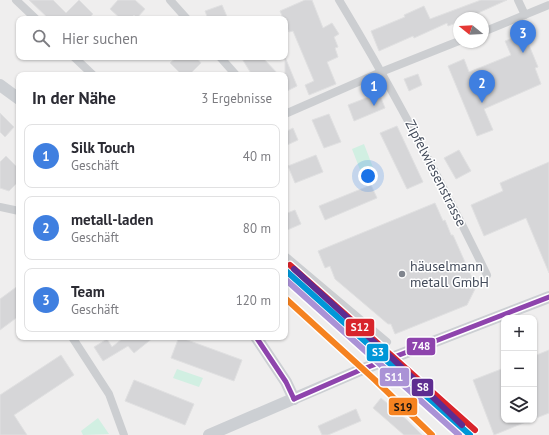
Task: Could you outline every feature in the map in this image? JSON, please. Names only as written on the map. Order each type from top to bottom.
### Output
[{"type":"street","points":[[16,0],[33,16]]},
{"type":"street","points":[[170,0],[183,16]]},
{"type":"street","name":"Zipfelwiesenstrasse","points":[[339,0],[387,81],[447,193],[487,275]]},
{"type":"street","points":[[518,0],[525,15]]},
{"type":"street","points":[[489,30],[549,5]]},
{"type":"street","points":[[288,113],[381,72],[453,43]]},
{"type":"street","points":[[77,60],[90,72]]},
{"type":"street","points":[[223,60],[233,72]]},
{"type":"street","points":[[0,85],[16,97]]},
{"type":"street","points":[[0,207],[16,210]]},
{"type":"street","points":[[288,258],[387,342]]},
{"type":"street","points":[[209,435],[358,371],[549,297]]},
{"type":"street","points":[[74,340],[110,394],[124,435]]},
{"type":"street","points":[[258,340],[286,382],[294,399]]},
{"type":"green space","points":[[364,144],[374,170],[362,175],[352,149]]},
{"type":"green space","points":[[177,369],[203,378],[199,387],[173,378]]},
{"type":"green space","points":[[98,418],[109,434],[83,435],[81,431]]},
{"type":"building","points":[[29,0],[53,0],[66,13],[79,0],[93,14],[91,16],[46,16]]},
{"type":"building","points":[[118,0],[135,0],[145,9],[139,16],[118,16],[110,9]]},
{"type":"building","points":[[305,0],[312,0],[323,28],[332,23],[339,34],[334,37],[338,47],[335,48],[338,57],[327,62],[336,84],[309,95],[305,85],[314,81],[293,31],[289,32],[288,30],[288,16],[282,16],[280,11]]},
{"type":"building","points":[[481,0],[507,0],[480,12],[453,12],[453,24],[448,26],[447,23],[414,38],[413,36],[379,51],[371,31],[405,17],[404,15],[424,6],[430,19]]},
{"type":"building","points":[[222,5],[227,16],[207,16],[205,11]]},
{"type":"building","points":[[524,33],[538,67],[535,68],[541,84],[484,109],[493,130],[477,136],[448,66],[464,59],[469,72],[511,55],[505,41]]},
{"type":"building","points":[[174,60],[198,60],[201,63],[192,72],[179,72],[170,63]]},
{"type":"building","points":[[243,60],[265,60],[276,72],[250,72]]},
{"type":"building","points":[[285,60],[286,60],[297,86],[288,90],[288,72],[285,72]]},
{"type":"building","points":[[418,74],[422,85],[409,91],[404,79]]},
{"type":"building","points":[[379,93],[385,108],[354,121],[348,105]]},
{"type":"building","points":[[0,113],[14,127],[5,137],[0,132]]},
{"type":"building","points":[[329,114],[341,142],[324,148],[312,120]]},
{"type":"building","points":[[397,126],[423,182],[407,189],[380,133]]},
{"type":"building","points":[[293,128],[298,140],[288,145],[288,130]]},
{"type":"building","points":[[459,150],[471,171],[456,179],[444,158]]},
{"type":"building","points":[[316,155],[323,172],[295,183],[288,166]]},
{"type":"building","points":[[6,156],[16,166],[16,184],[9,191],[0,188],[0,162]]},
{"type":"building","points":[[549,162],[549,273],[526,218],[484,236],[471,205],[503,191],[500,183]]},
{"type":"building","points":[[371,185],[377,198],[325,220],[319,206]]},
{"type":"building","name":"häuselmann metall GmbH","points":[[435,203],[443,221],[445,220],[451,235],[453,235],[476,287],[467,305],[395,334],[391,324],[388,324],[335,279],[330,266],[325,268],[318,251]]},
{"type":"building","points":[[295,210],[301,224],[288,230],[288,213]]},
{"type":"building","points":[[16,287],[16,318],[0,330],[0,299]]},
{"type":"building","points":[[108,340],[112,347],[121,340],[150,340],[134,353],[128,346],[103,361],[94,347]]},
{"type":"building","points":[[178,340],[187,340],[242,360],[234,381],[171,358]]},
{"type":"building","points":[[549,350],[549,413],[537,418],[537,387],[537,355]]},
{"type":"building","points":[[61,355],[74,375],[14,415],[27,435],[0,435],[0,395]]},
{"type":"building","points":[[501,369],[501,423],[524,423],[494,435],[473,380]]},
{"type":"building","points":[[134,380],[194,404],[185,425],[125,401]]},
{"type":"building","points":[[381,398],[422,435],[404,435],[373,408]]},
{"type":"building","points":[[356,409],[361,421],[328,435],[322,435],[318,426]]},
{"type":"transit line","name":"S12","points":[[290,265],[475,430]]},
{"type":"transit line","name":"S8","points":[[294,269],[394,360],[462,425]]},
{"type":"transit line","name":"S3","points":[[288,273],[470,435]]},
{"type":"transit line","name":"S11","points":[[288,282],[459,435]]},
{"type":"transit line","name":"748","points":[[294,399],[358,371],[549,297]]},
{"type":"transit line","name":"S19","points":[[288,301],[375,380],[432,435]]},
{"type":"transit line","name":"748","points":[[258,340],[286,382],[294,399]]},
{"type":"place","name":"Team","points":[[523,53]]},
{"type":"place","name":"metall-laden","points":[[482,103]]},
{"type":"place","name":"Silk Touch","points":[[374,106]]},
{"type":"place","name":"häuselmann metall GmbH","points":[[402,274]]}]
